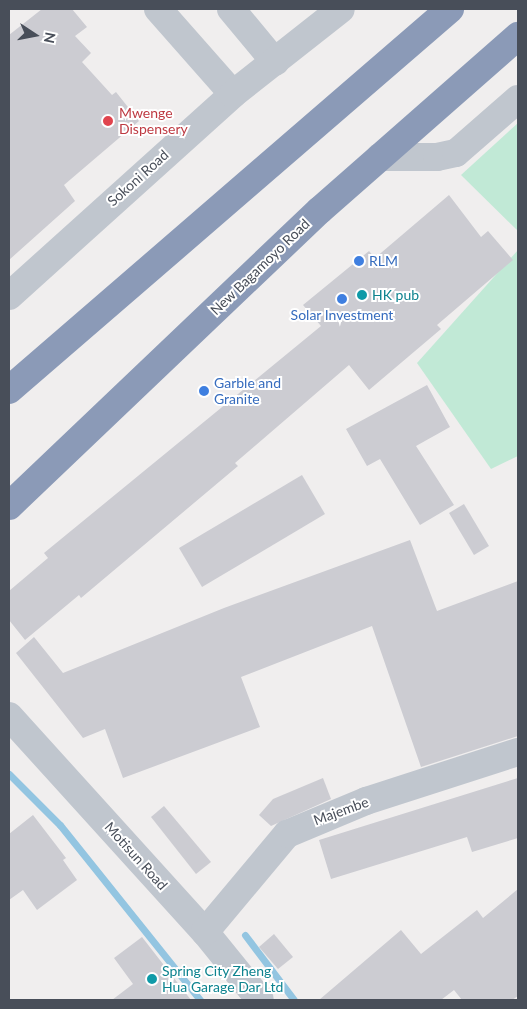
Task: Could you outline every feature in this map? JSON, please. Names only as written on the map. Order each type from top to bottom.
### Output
[{"type":"highway","points":[[9,390],[269,162],[450,9]]},
{"type":"highway","name":"New Bagamoyo Road","points":[[9,506],[380,157],[518,36]]},
{"type":"street","points":[[158,9],[233,94]]},
{"type":"street","points":[[231,9],[275,62]]},
{"type":"street","name":"Sokoni Road","points":[[9,296],[233,94],[341,9]]},
{"type":"street","points":[[380,157],[437,157],[456,153],[518,99]]},
{"type":"street","name":"Motisun Road","points":[[9,716],[205,932],[260,1000]]},
{"type":"street","name":"Majembe","points":[[205,932],[287,834],[337,811],[518,752]]},
{"type":"green space","points":[[518,123],[518,231],[461,175]]},
{"type":"green space","points":[[518,250],[518,456],[491,469],[417,363]]},
{"type":"building","points":[[42,9],[72,9],[87,27],[75,36],[91,53],[82,62],[112,95],[116,92],[139,121],[64,185],[75,201],[9,260],[9,35]]},
{"type":"building","points":[[449,195],[481,237],[488,231],[513,260],[437,325],[441,329],[369,390],[349,365],[235,463],[238,466],[81,598],[79,595],[25,640],[9,620],[9,591],[48,558],[44,553],[321,326],[303,305],[369,251],[375,258]]},
{"type":"building","points":[[427,385],[450,427],[416,446],[454,505],[420,525],[380,459],[367,466],[346,429]]},
{"type":"building","points":[[302,475],[325,514],[202,587],[179,548]]},
{"type":"building","points":[[464,504],[489,546],[474,555],[449,513]]},
{"type":"building","points":[[410,540],[437,611],[518,581],[518,736],[421,767],[372,626],[241,677],[260,727],[123,778],[105,729],[83,738],[16,653],[34,637],[63,673],[224,608]]},
{"type":"building","points":[[323,778],[331,799],[271,826],[259,815],[273,799]]},
{"type":"building","points":[[518,778],[518,838],[472,852],[467,837],[331,879],[319,840]]},
{"type":"building","points":[[164,806],[211,862],[196,874],[151,817]]},
{"type":"building","points":[[33,815],[66,858],[63,860],[77,880],[37,910],[23,890],[9,900],[9,834]]},
{"type":"building","points":[[518,889],[518,996],[512,1000],[462,1000],[454,990],[441,1000],[319,1000],[401,930],[421,954],[477,910],[483,918]]},
{"type":"building","points":[[274,934],[293,957],[278,969],[259,947]]},
{"type":"building","name":"Spring City Zheng Hua Garage Dar Ltd","points":[[142,937],[191,1000],[112,1000],[133,984],[114,958]]},
{"type":"waterway","points":[[9,774],[60,825],[200,1000]]},
{"type":"waterway","points":[[245,935],[294,1000]]},
{"type":"place","name":"Mwenge Dispensery","points":[[108,121]]},
{"type":"place","name":"RLM","points":[[359,261]]},
{"type":"place","name":"HK pub","points":[[362,295]]},
{"type":"place","name":"Solar Investment","points":[[342,299]]},
{"type":"place","name":"Garble and Granite","points":[[204,391]]},
{"type":"place","name":"Spring City Zheng Hua Garage Dar Ltd","points":[[152,979]]}]
